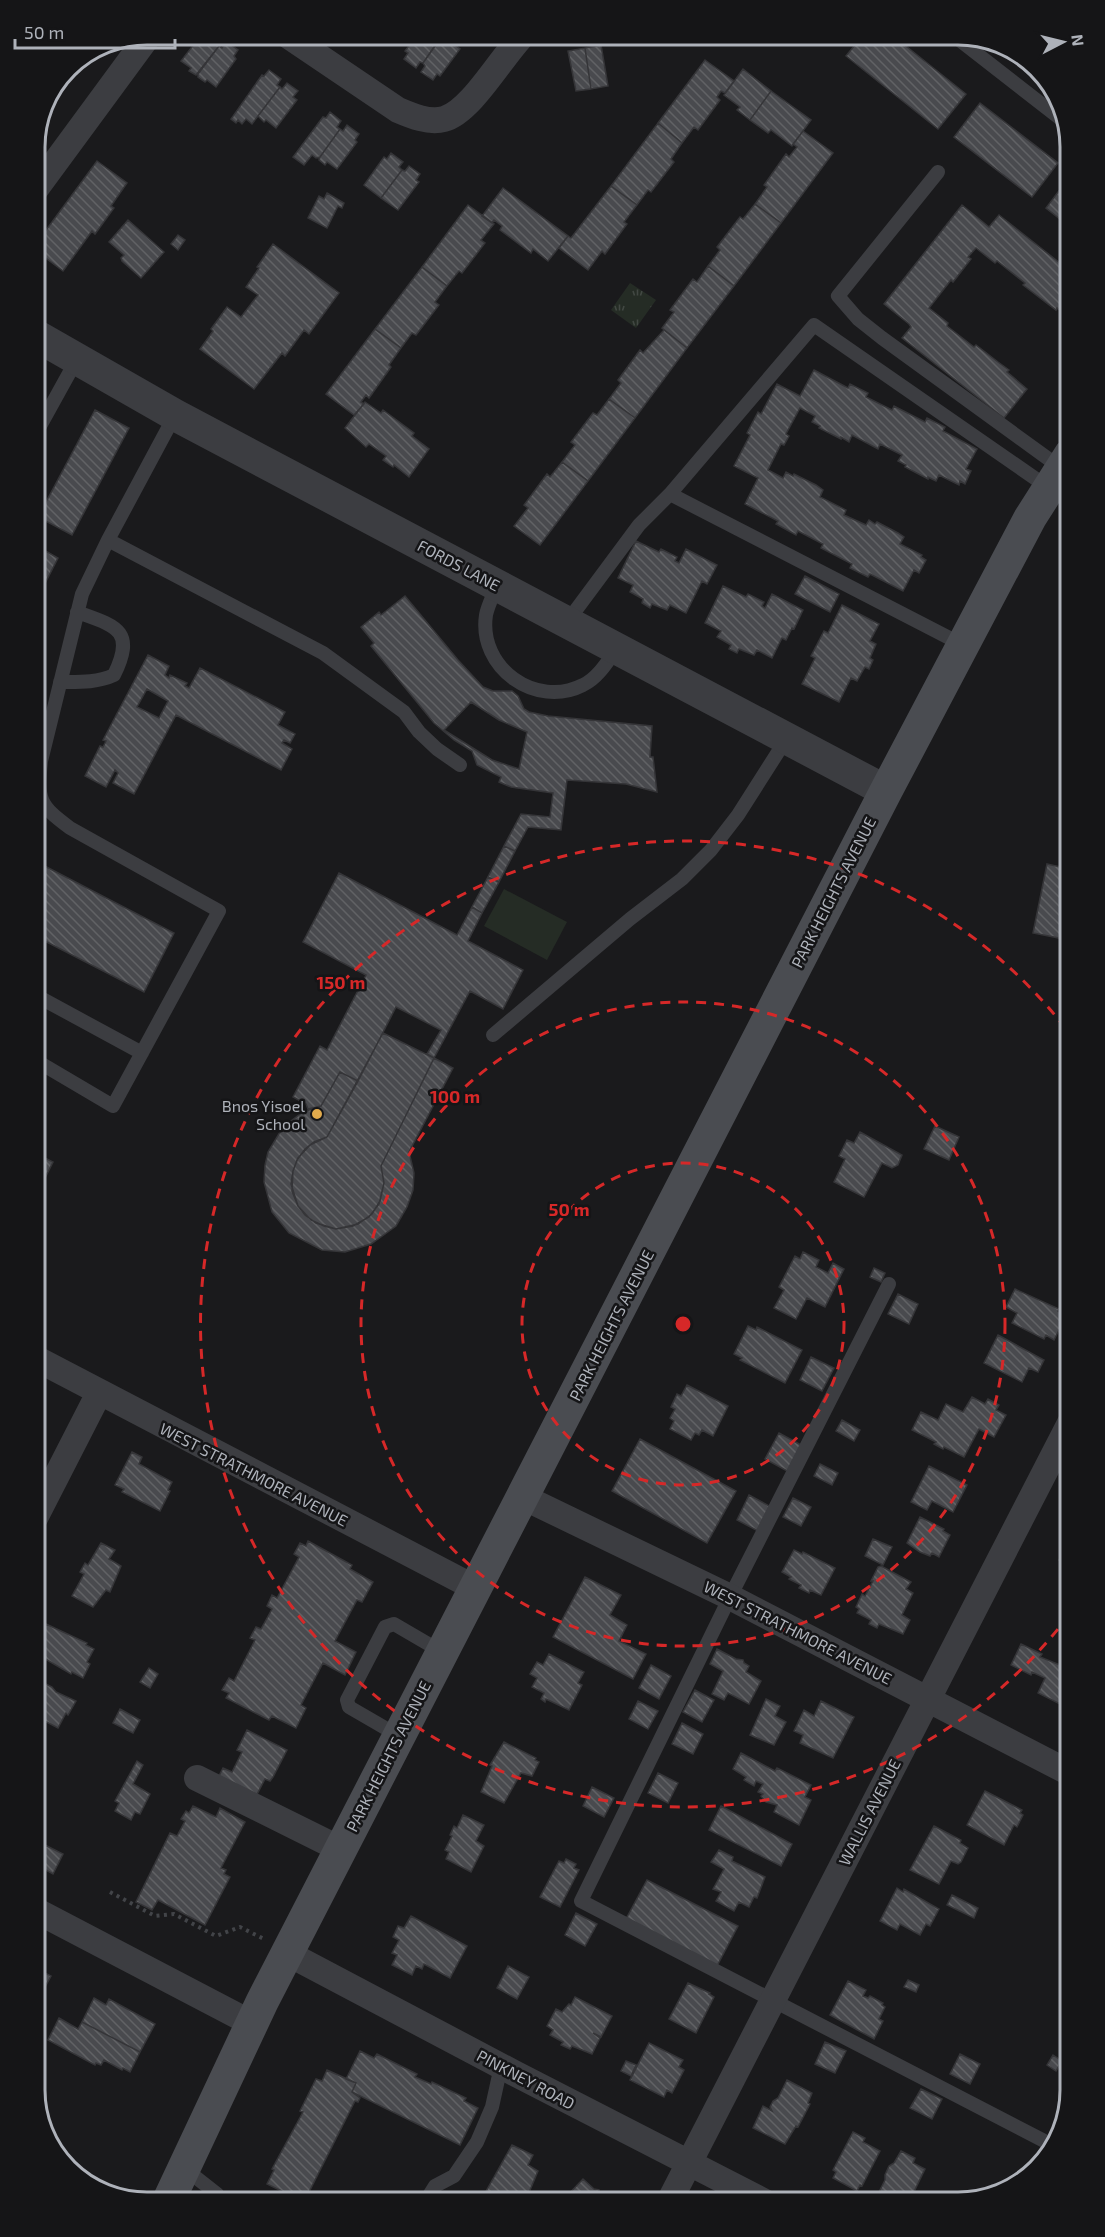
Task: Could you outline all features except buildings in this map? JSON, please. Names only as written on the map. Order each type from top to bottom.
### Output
[{"type":"main road","name":"PARK HEIGHTS AVENUE","points":[[173,2192],[251,2023],[276,1946],[340,1849],[885,791],[1030,518],[1060,476]]},
{"type":"street","points":[[304,45],[398,110],[415,117],[444,119],[458,112],[468,103],[513,45]]},
{"type":"street","points":[[45,176],[141,46]]},
{"type":"street","name":"FORDS LANE","points":[[45,341],[175,415],[885,791]]},
{"type":"street","name":"WEST STRATHMORE AVENUE","points":[[45,1363],[475,1588]]},
{"type":"street","points":[[45,1497],[99,1393]]},
{"type":"street","name":"WALLIS AVENUE","points":[[674,2192],[1060,1444]]},
{"type":"street","name":"WEST STRATHMORE AVENUE","points":[[523,1497],[730,1596],[1060,1767]]},
{"type":"street","points":[[197,1778],[340,1849]]},
{"type":"street","points":[[45,1916],[251,2023]]},
{"type":"street","name":"PINKNEY ROAD","points":[[276,1946],[501,2067],[745,2192]]},
{"type":"lane","points":[[966,45],[1054,113]]},
{"type":"lane","points":[[938,172],[838,296],[858,319],[882,338],[1060,470]]},
{"type":"lane","points":[[567,622],[639,525],[670,494],[814,325],[1060,470]]},
{"type":"lane","points":[[45,417],[77,359]]},
{"type":"lane","points":[[45,744],[82,594],[108,540],[175,415]]},
{"type":"lane","points":[[670,494],[963,645]]},
{"type":"lane","points":[[108,540],[323,653],[404,712],[425,738],[460,765]]},
{"type":"lane","points":[[497,585],[486,615],[489,647],[495,662],[507,675],[521,684],[554,692],[577,688],[585,685],[596,675],[617,648]]},
{"type":"lane","points":[[60,682],[85,682],[107,678],[114,675],[121,661],[124,647],[121,636],[115,628],[77,612]]},
{"type":"lane","points":[[493,1035],[614,932],[682,879],[704,857],[738,815],[787,738]]},
{"type":"lane","points":[[45,808],[70,828],[219,911],[113,1106],[45,1066]]},
{"type":"lane","points":[[45,1000],[142,1053]]},
{"type":"lane","points":[[889,1284],[730,1596],[581,1901],[1046,2142]]},
{"type":"lane","points":[[399,1736],[350,1707],[347,1700],[385,1627],[394,1624],[441,1652]]},
{"type":"lane","points":[[431,2192],[435,2186],[454,2175],[477,2142],[492,2107],[501,2067]]},
{"type":"lane","points":[[184,2168],[214,2192]]},
{"type":"path","points":[[110,1892],[155,1916],[174,1914],[216,1936],[240,1927],[276,1946]]},
{"type":"green space","points":[[630,283],[656,300],[636,328],[611,310]]},
{"type":"green space","points":[[504,889],[567,922],[547,960],[484,926]]},
{"type":"place","name":"Bnos Yisoel School","points":[[317,1114]]}]
